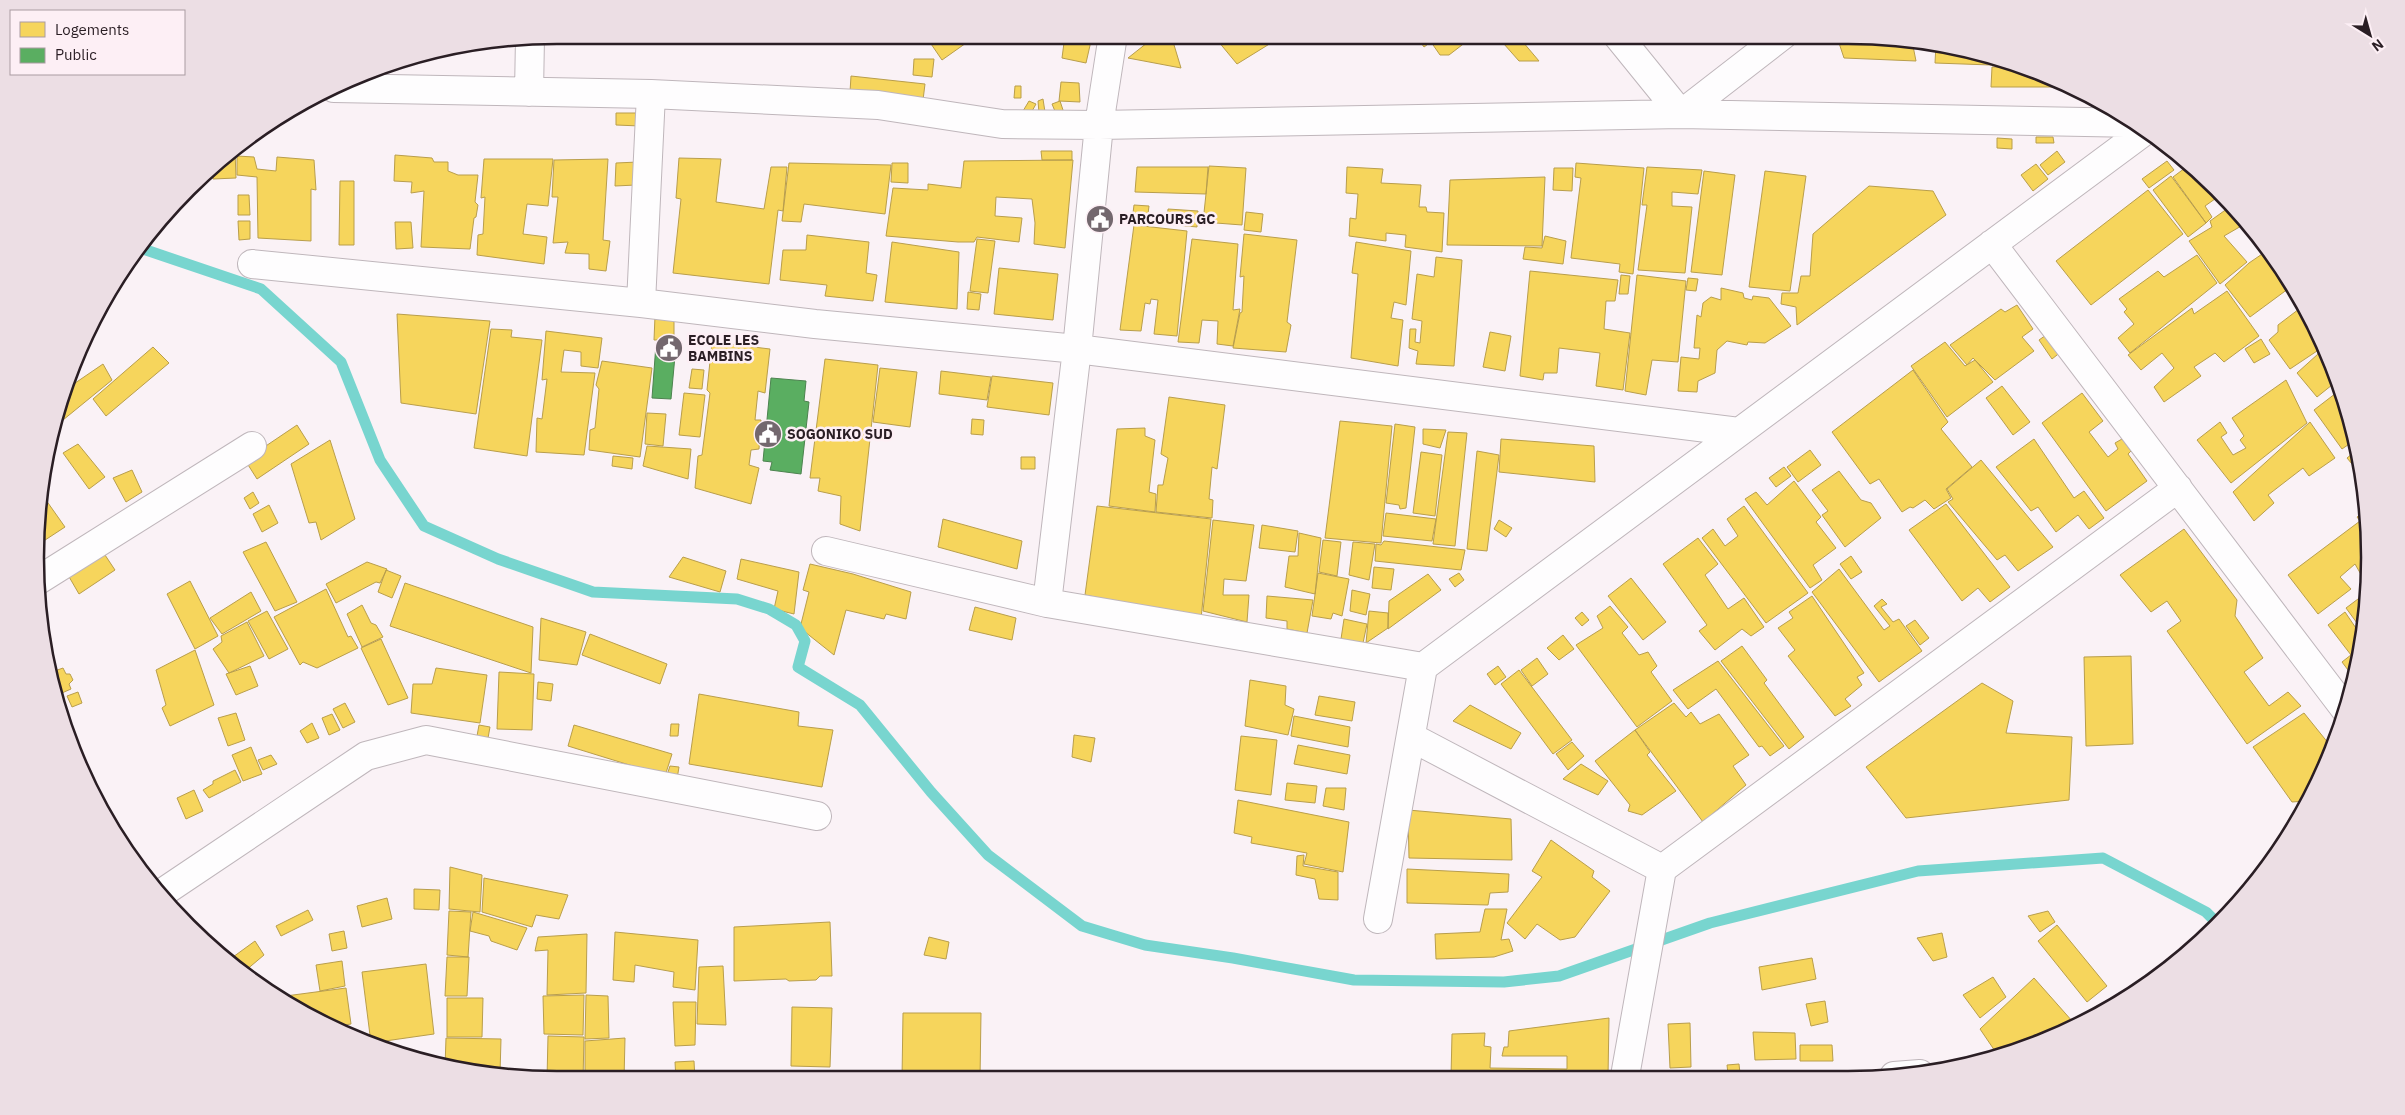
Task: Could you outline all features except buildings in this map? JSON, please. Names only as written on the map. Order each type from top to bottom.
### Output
[{"type":"street","points":[[1047,603],[1077,349],[1099,125],[1112,44]]},
{"type":"street","points":[[1624,44],[1681,114]]},
{"type":"street","points":[[1681,114],[1770,44]]},
{"type":"street","points":[[529,92],[530,45]]},
{"type":"street","points":[[349,88],[651,94],[878,104],[1002,124],[1099,125],[1681,114],[2120,123]]},
{"type":"street","points":[[641,303],[651,94]]},
{"type":"street","points":[[1378,919],[1423,667],[2139,135]]},
{"type":"street","points":[[1992,244],[2340,703]]},
{"type":"street","points":[[252,264],[641,303],[814,324],[1077,349],[1739,432]]},
{"type":"street","points":[[45,576],[252,446]]},
{"type":"street","points":[[1625,1071],[1662,869],[2178,488]]},
{"type":"street","points":[[826,551],[1047,603],[1423,667]]},
{"type":"street","points":[[1411,737],[1662,869]]},
{"type":"street","points":[[166,890],[366,756],[426,740],[816,816]]},
{"type":"waterway","points":[[146,250],[261,289],[341,362],[380,460],[424,526],[498,559],[593,592],[737,599],[769,609],[796,625],[805,641],[798,667],[860,705],[931,792],[988,855],[1082,926],[1145,945],[1233,958],[1354,980],[1504,982],[1559,976],[1710,923],[1918,871],[2103,858],[2206,912],[2213,919]]},
{"type":"place","name":"PARCOURS GC","points":[[1100,219]]},
{"type":"place","name":"ECOLE LES BAMBINS","points":[[669,348]]},
{"type":"place","name":"SOGONIKO SUD","points":[[768,434]]}]
